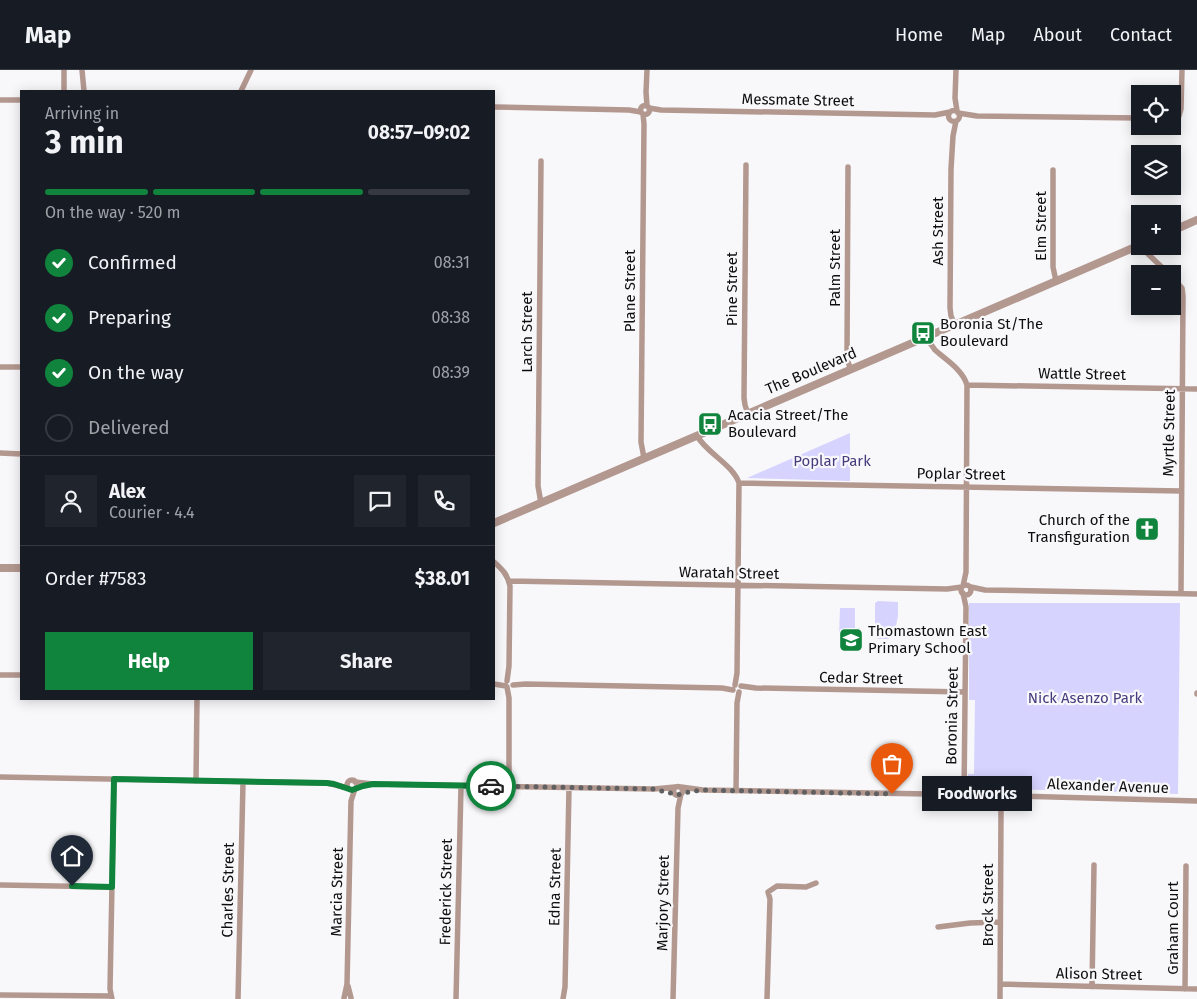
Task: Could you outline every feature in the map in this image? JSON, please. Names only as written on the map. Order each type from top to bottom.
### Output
[{"type":"street","points":[[64,70],[64,90]]},
{"type":"street","points":[[82,70],[84,90]]},
{"type":"street","points":[[242,90],[251,70]]},
{"type":"street","name":"Plane Street","points":[[644,458],[641,442],[646,70]]},
{"type":"street","name":"Ash Street","points":[[955,325],[950,308],[951,179],[956,70]]},
{"type":"street","points":[[1181,91],[1182,70]]},
{"type":"street","points":[[245,90],[247,80]]},
{"type":"street","points":[[0,100],[20,100]]},
{"type":"street","name":"Messmate Street","points":[[495,107],[1131,118]]},
{"type":"street","name":"Larch Street","points":[[540,161],[538,486],[541,503]]},
{"type":"street","name":"Pine Street","points":[[746,165],[744,398],[748,414]]},
{"type":"street","name":"Palm Street","points":[[848,167],[847,354],[850,370]]},
{"type":"street","name":"Elm Street","points":[[1053,170],[1053,267],[1056,281]]},
{"type":"street","points":[[1181,227],[1197,220]]},
{"type":"street","name":"The Boulevard","points":[[495,523],[1131,250]]},
{"type":"street","points":[[1149,255],[1160,265]]},
{"type":"street","name":"Myrtle Street","points":[[1181,287],[1183,296],[1181,594]]},
{"type":"street","points":[[925,337],[961,373],[967,385]]},
{"type":"street","points":[[0,367],[20,367]]},
{"type":"street","name":"Wattle Street","points":[[967,385],[1197,388]]},
{"type":"street","name":"Boronia Street","points":[[964,795],[967,385]]},
{"type":"street","points":[[697,436],[702,444],[735,475],[739,483],[736,791]]},
{"type":"street","points":[[0,454],[20,454]]},
{"type":"street","name":"Poplar Street","points":[[739,483],[1181,491]]},
{"type":"street","points":[[495,563],[502,569],[509,581],[510,595],[509,786]]},
{"type":"street","points":[[0,568],[20,568]]},
{"type":"street","name":"Waratah Street","points":[[509,581],[1197,594]]},
{"type":"street","points":[[0,675],[20,675]]},
{"type":"street","name":"Cedar Street","points":[[495,684],[965,692]]},
{"type":"street","points":[[196,781],[197,700]]},
{"type":"street","name":"Alexander Avenue","points":[[0,777],[334,784],[352,786],[373,784],[509,786],[654,789],[678,792],[702,790],[1197,800]]},
{"type":"street","points":[[0,995],[112,998],[110,989],[114,779]]},
{"type":"street","name":"Charles Street","points":[[238,999],[243,782]]},
{"type":"street","name":"Marcia Street","points":[[347,999],[352,786]]},
{"type":"street","name":"Frederick Street","points":[[456,999],[461,786]]},
{"type":"street","name":"Edna Street","points":[[563,999],[565,987],[569,788]]},
{"type":"street","name":"Marjory Street","points":[[673,999],[678,792]]},
{"type":"street","name":"Brock Street","points":[[1000,999],[1001,797]]},
{"type":"street","points":[[1092,987],[1094,865]]},
{"type":"street","name":"Graham Court","points":[[1185,989],[1186,866]]},
{"type":"street","points":[[767,999],[770,899],[768,892],[777,886],[806,887],[816,883]]},
{"type":"street","points":[[0,885],[112,887]]},
{"type":"street","points":[[938,927],[1000,922]]},
{"type":"street","name":"Alison Street","points":[[1000,984],[1197,989]]},
{"type":"street","name":"Edna Street","points":[[565,987],[567,999]]},
{"type":"green space","name":"Poplar Park","points":[[850,433],[850,481],[747,478]]},
{"type":"green space","points":[[878,601],[898,602],[898,616],[894,636],[890,638],[878,639],[875,635],[875,603]]},
{"type":"green space","name":"Nick Asenzo Park","points":[[969,603],[1180,603],[1178,794],[968,788],[968,774],[974,774],[975,700],[969,700]]},
{"type":"green space","points":[[840,608],[855,608],[855,638],[839,637]]},
{"type":"way so far","points":[[491,786],[654,789],[678,795],[702,790],[892,794]]},
{"type":"place","name":"Boronia St/The Boulevard","points":[[923,333]]},
{"type":"place","name":"Acacia Street/The Boulevard","points":[[710,424]]},
{"type":"place","name":"Church of the Transfiguration","points":[[1147,529]]},
{"type":"place","name":"Thomastown East Primary School","points":[[851,640]]},
{"type":"place","name":"Foodworks","points":[[892,794]]},
{"type":"route","points":[[72,886],[112,887],[114,779],[327,783],[350,790],[373,784],[491,786]]}]
